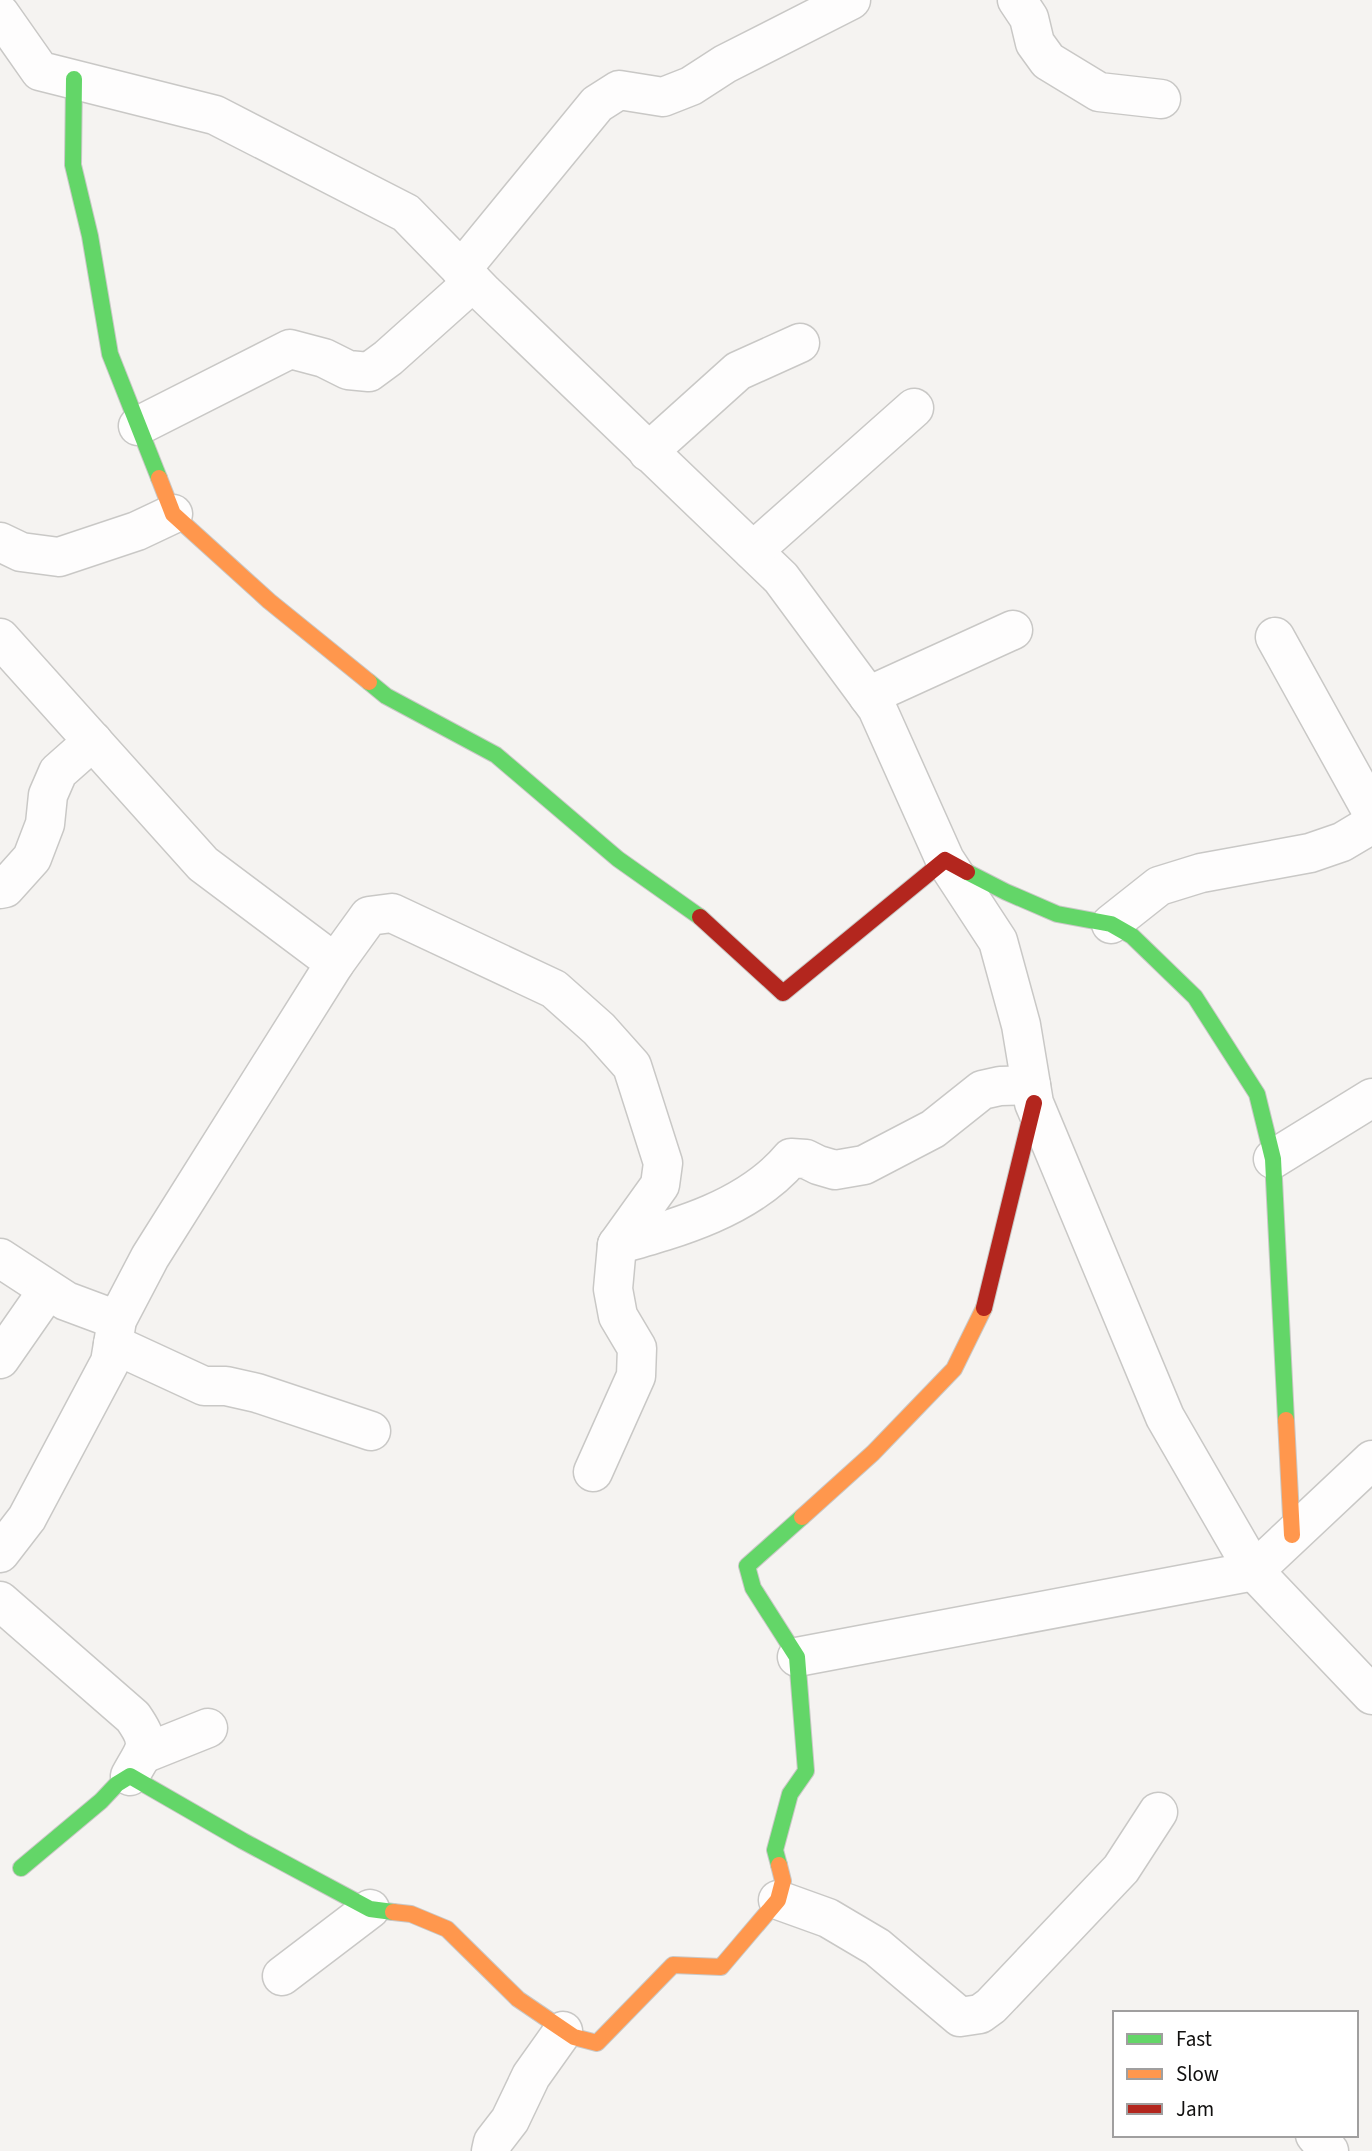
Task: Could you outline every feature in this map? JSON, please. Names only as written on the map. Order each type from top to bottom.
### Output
[{"type":"street","points":[[138,426],[289,349],[324,358],[348,370],[369,372],[388,358],[467,276],[597,104],[619,90],[663,97],[682,90],[724,64],[851,0]]},
{"type":"street","points":[[1017,0],[1029,18],[1035,43],[1048,61],[1099,92],[1161,99]]},
{"type":"street","points":[[7,40],[40,71],[215,115],[406,213],[467,276],[781,578],[877,708],[945,859],[998,941],[1021,1025],[1032,1094],[1165,1417],[1254,1571],[1372,1695]]},
{"type":"street","points":[[74,79],[73,165],[90,236],[110,354],[173,514],[269,601],[386,696],[496,755],[618,859],[708,923],[783,993],[945,859]]},
{"type":"street","points":[[648,452],[738,371],[800,343]]},
{"type":"street","points":[[753,551],[914,408]]},
{"type":"street","points":[[0,542],[21,552],[59,557],[137,531],[173,514]]},
{"type":"street","points":[[869,696],[1013,630]]},
{"type":"street","points":[[1275,637],[1372,812]]},
{"type":"street","points":[[0,638],[203,864],[335,963]]},
{"type":"street","points":[[0,889],[5,888],[32,858],[46,824],[48,796],[58,772],[93,741]]},
{"type":"street","points":[[1111,924],[1159,886],[1201,873],[1310,853],[1342,842],[1372,824]]},
{"type":"street","points":[[945,859],[1006,892],[1057,914],[1111,924],[1132,936],[1195,997],[1257,1094],[1273,1159],[1292,1535]]},
{"type":"street","points":[[0,1553],[14,1512],[110,1362],[115,1332],[150,1257],[335,963],[369,916],[392,913],[554,989],[598,1029],[632,1066],[663,1163],[660,1185],[617,1245],[613,1289],[618,1316],[638,1348],[636,1376],[593,1472]]},
{"type":"street","points":[[617,1245],[663,1232],[741,1199],[784,1167],[791,1158],[806,1159],[818,1166],[835,1170],[864,1165],[933,1129],[982,1090],[1000,1086],[1032,1094]]},
{"type":"street","points":[[136,1765],[232,1835],[370,1909],[411,1914],[447,1929],[518,1999],[574,2038],[597,2043],[673,1965],[721,1967],[778,1900],[783,1881],[775,1850],[790,1794],[806,1771],[797,1657],[753,1588],[747,1566],[873,1453],[954,1369],[983,1310],[1032,1094]]},
{"type":"street","points":[[1273,1159],[1372,1098]]},
{"type":"street","points":[[0,1258],[204,1386],[226,1386],[257,1392],[371,1431]]},
{"type":"street","points":[[0,1359],[48,1290]]},
{"type":"street","points":[[797,1657],[1254,1571],[1372,1461]]},
{"type":"street","points":[[0,1601],[133,1717],[145,1734],[146,1745],[136,1765]]},
{"type":"street","points":[[21,1868],[101,1801],[136,1765],[208,1728]]},
{"type":"street","points":[[778,1900],[828,1918],[877,1947],[960,2017],[980,2014],[991,2006],[1121,1869],[1158,1812]]},
{"type":"street","points":[[282,1976],[370,1909]]},
{"type":"street","points":[[491,2151],[493,2142],[510,2120],[531,2076],[563,2031]]},
{"type":"street","points":[[1317,2137],[1329,2151]]},
{"type":"traffic: fast","points":[[74,79],[73,165],[90,236],[110,354],[159,478]]},
{"type":"traffic: fast","points":[[369,682],[386,696],[496,755],[618,859],[700,917]]},
{"type":"traffic: fast","points":[[967,872],[1057,914],[1111,924],[1132,936],[1195,997],[1257,1094],[1273,1159],[1286,1420]]},
{"type":"traffic: fast","points":[[779,1865],[775,1850],[790,1794],[806,1771],[797,1657],[753,1588],[747,1566],[802,1517]]},
{"type":"traffic: fast","points":[[21,1868],[101,1801],[117,1784],[130,1776],[370,1909],[393,1912]]},
{"type":"traffic: slow","points":[[159,478],[173,514],[269,601],[369,682]]},
{"type":"traffic: slow","points":[[802,1517],[873,1453],[954,1369],[984,1308]]},
{"type":"traffic: slow","points":[[1286,1420],[1292,1535]]},
{"type":"traffic: slow","points":[[393,1912],[411,1914],[447,1929],[518,1999],[574,2037],[597,2043],[673,1965],[721,1967],[778,1900],[783,1881],[779,1865]]},
{"type":"traffic: jam","points":[[700,917],[783,993],[945,860],[967,872]]},
{"type":"traffic: jam","points":[[984,1308],[1034,1103]]}]
